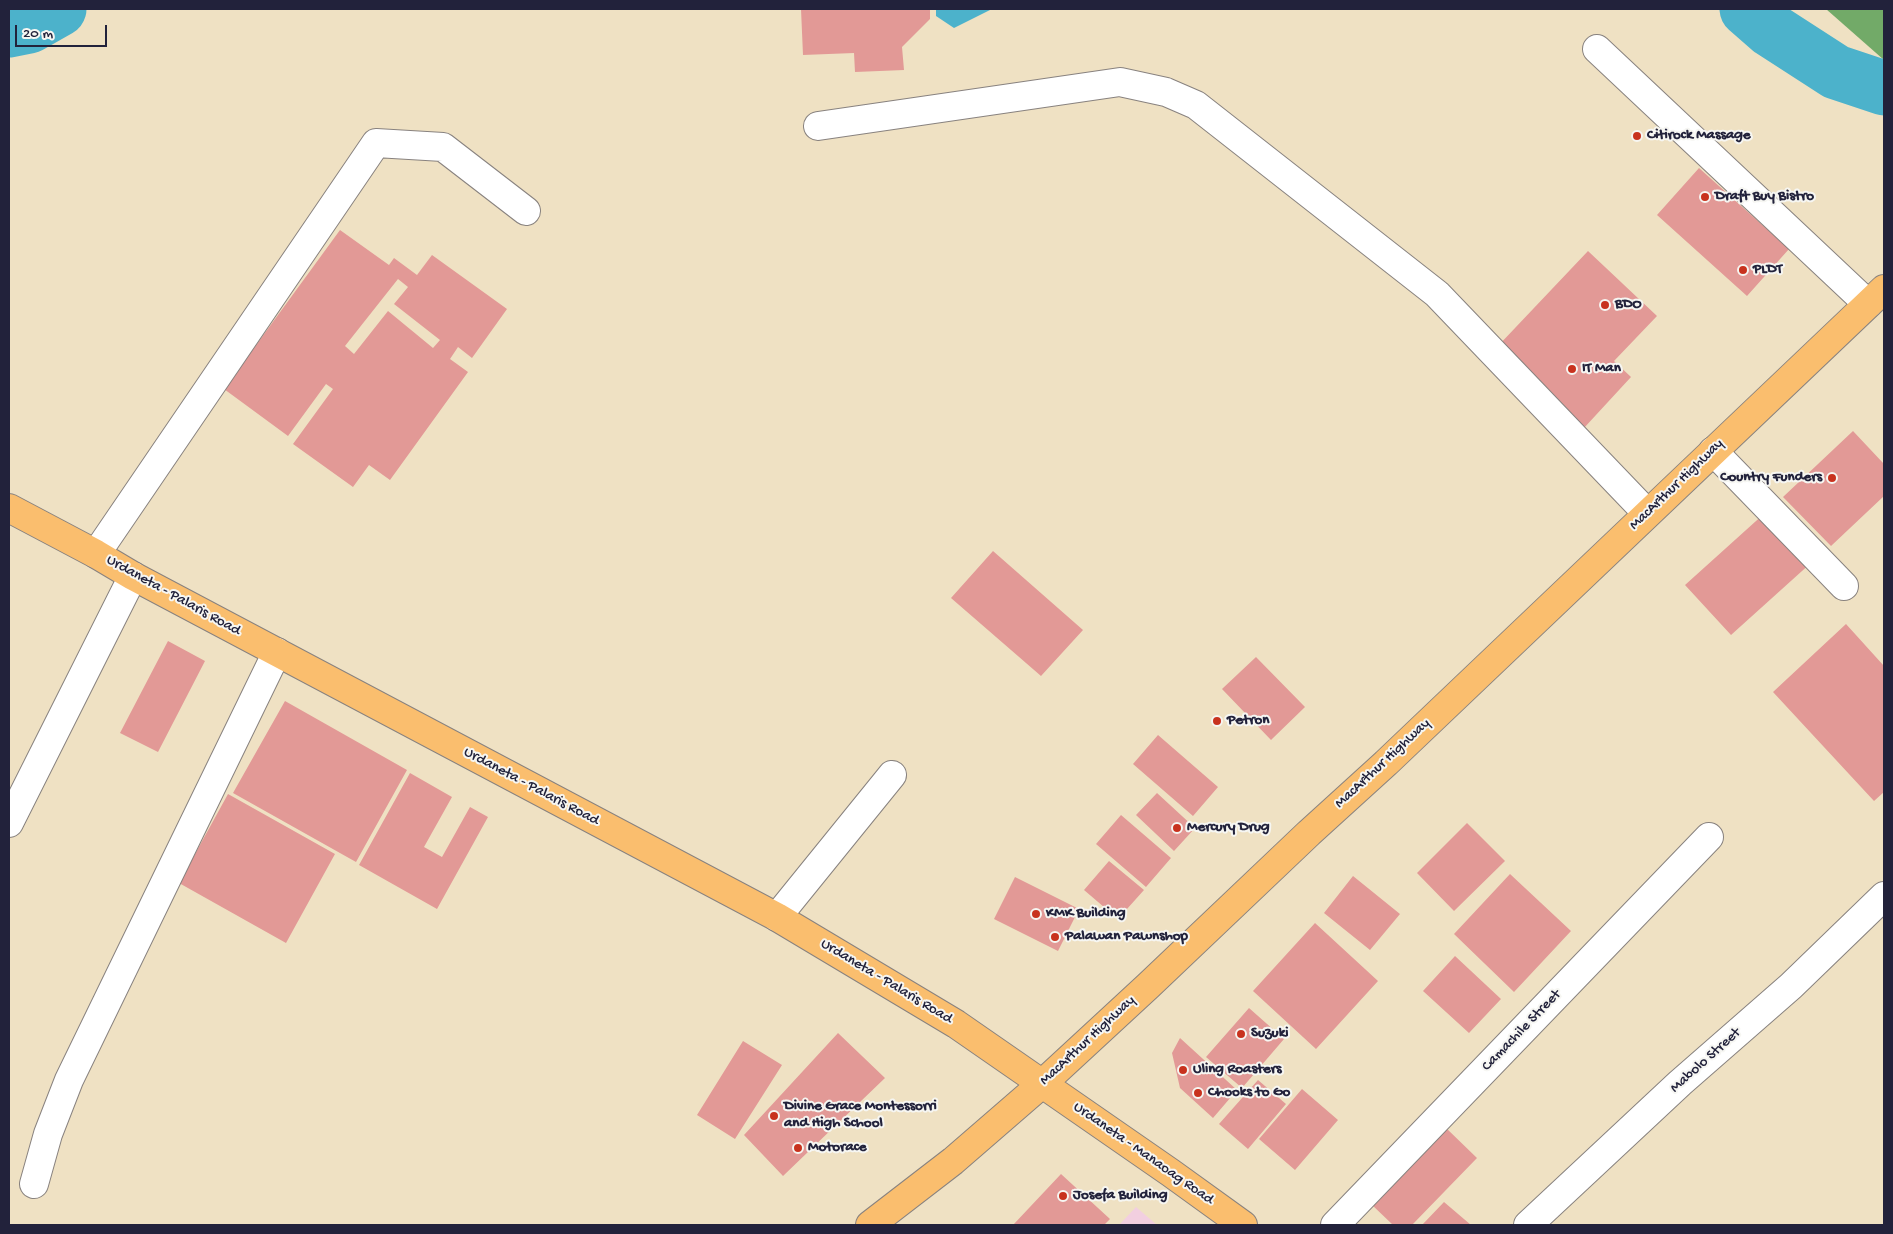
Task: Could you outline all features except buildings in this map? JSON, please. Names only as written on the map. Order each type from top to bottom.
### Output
[{"type":"main road","name":"MacArthur Highway","points":[[870,1225],[953,1161],[1042,1083],[1210,928],[1876,296]]},
{"type":"main road","name":"Urdaneta - Palaris Road","points":[[9,508],[133,576],[777,917],[956,1024],[1042,1083]]},
{"type":"main road","name":"Urdaneta - Manaoag Road","points":[[1042,1083],[1243,1225]]},
{"type":"street","points":[[1597,49],[1876,296]]},
{"type":"street","points":[[818,126],[1120,82],[1166,92],[1196,104],[1437,294],[1647,513]]},
{"type":"street","points":[[96,554],[376,143],[443,147],[526,211]]},
{"type":"street","points":[[1713,451],[1844,586]]},
{"type":"street","points":[[9,823],[133,576]]},
{"type":"street","points":[[34,1184],[48,1134],[68,1080],[277,652]]},
{"type":"street","points":[[777,917],[892,774]]},
{"type":"street","name":"Camachile Street","points":[[1335,1225],[1709,837]]},
{"type":"street","name":"Mabolo Street","points":[[1528,1225],[1680,1083],[1791,986],[1884,896]]},
{"type":"shaded area","points":[[1136,1207],[1157,1225],[1119,1225]]},
{"type":"green space","points":[[1826,9],[1884,9],[1884,60]]},
{"type":"water","points":[[936,9],[992,9],[954,28],[936,16]]},
{"type":"waterway","points":[[9,30],[29,26],[59,9]]},
{"type":"waterway","points":[[1747,9],[1771,30],[1836,72],[1884,88]]},
{"type":"place","name":"Citirock Massage","points":[[1637,136]]},
{"type":"place","name":"Draft Buy Bistro","points":[[1705,197]]},
{"type":"place","name":"PLDT","points":[[1743,270]]},
{"type":"place","name":"BDO","points":[[1605,305]]},
{"type":"place","name":"IT Man","points":[[1572,369]]},
{"type":"place","name":"Country Funders","points":[[1832,478]]},
{"type":"place","name":"Petron","points":[[1217,721]]},
{"type":"place","name":"Mercury Drug","points":[[1177,828]]},
{"type":"place","name":"KMK Building","points":[[1036,914]]},
{"type":"place","name":"Palawan Pawnshop","points":[[1055,937]]},
{"type":"place","name":"Suzuki","points":[[1241,1034]]},
{"type":"place","name":"Uling Roasters","points":[[1183,1070]]},
{"type":"place","name":"Chooks to Go","points":[[1198,1093]]},
{"type":"place","name":"Divine Grace Montessorri and High School","points":[[774,1116]]},
{"type":"place","name":"Motorace","points":[[798,1148]]},
{"type":"place","name":"Josefa Building","points":[[1063,1196]]}]
